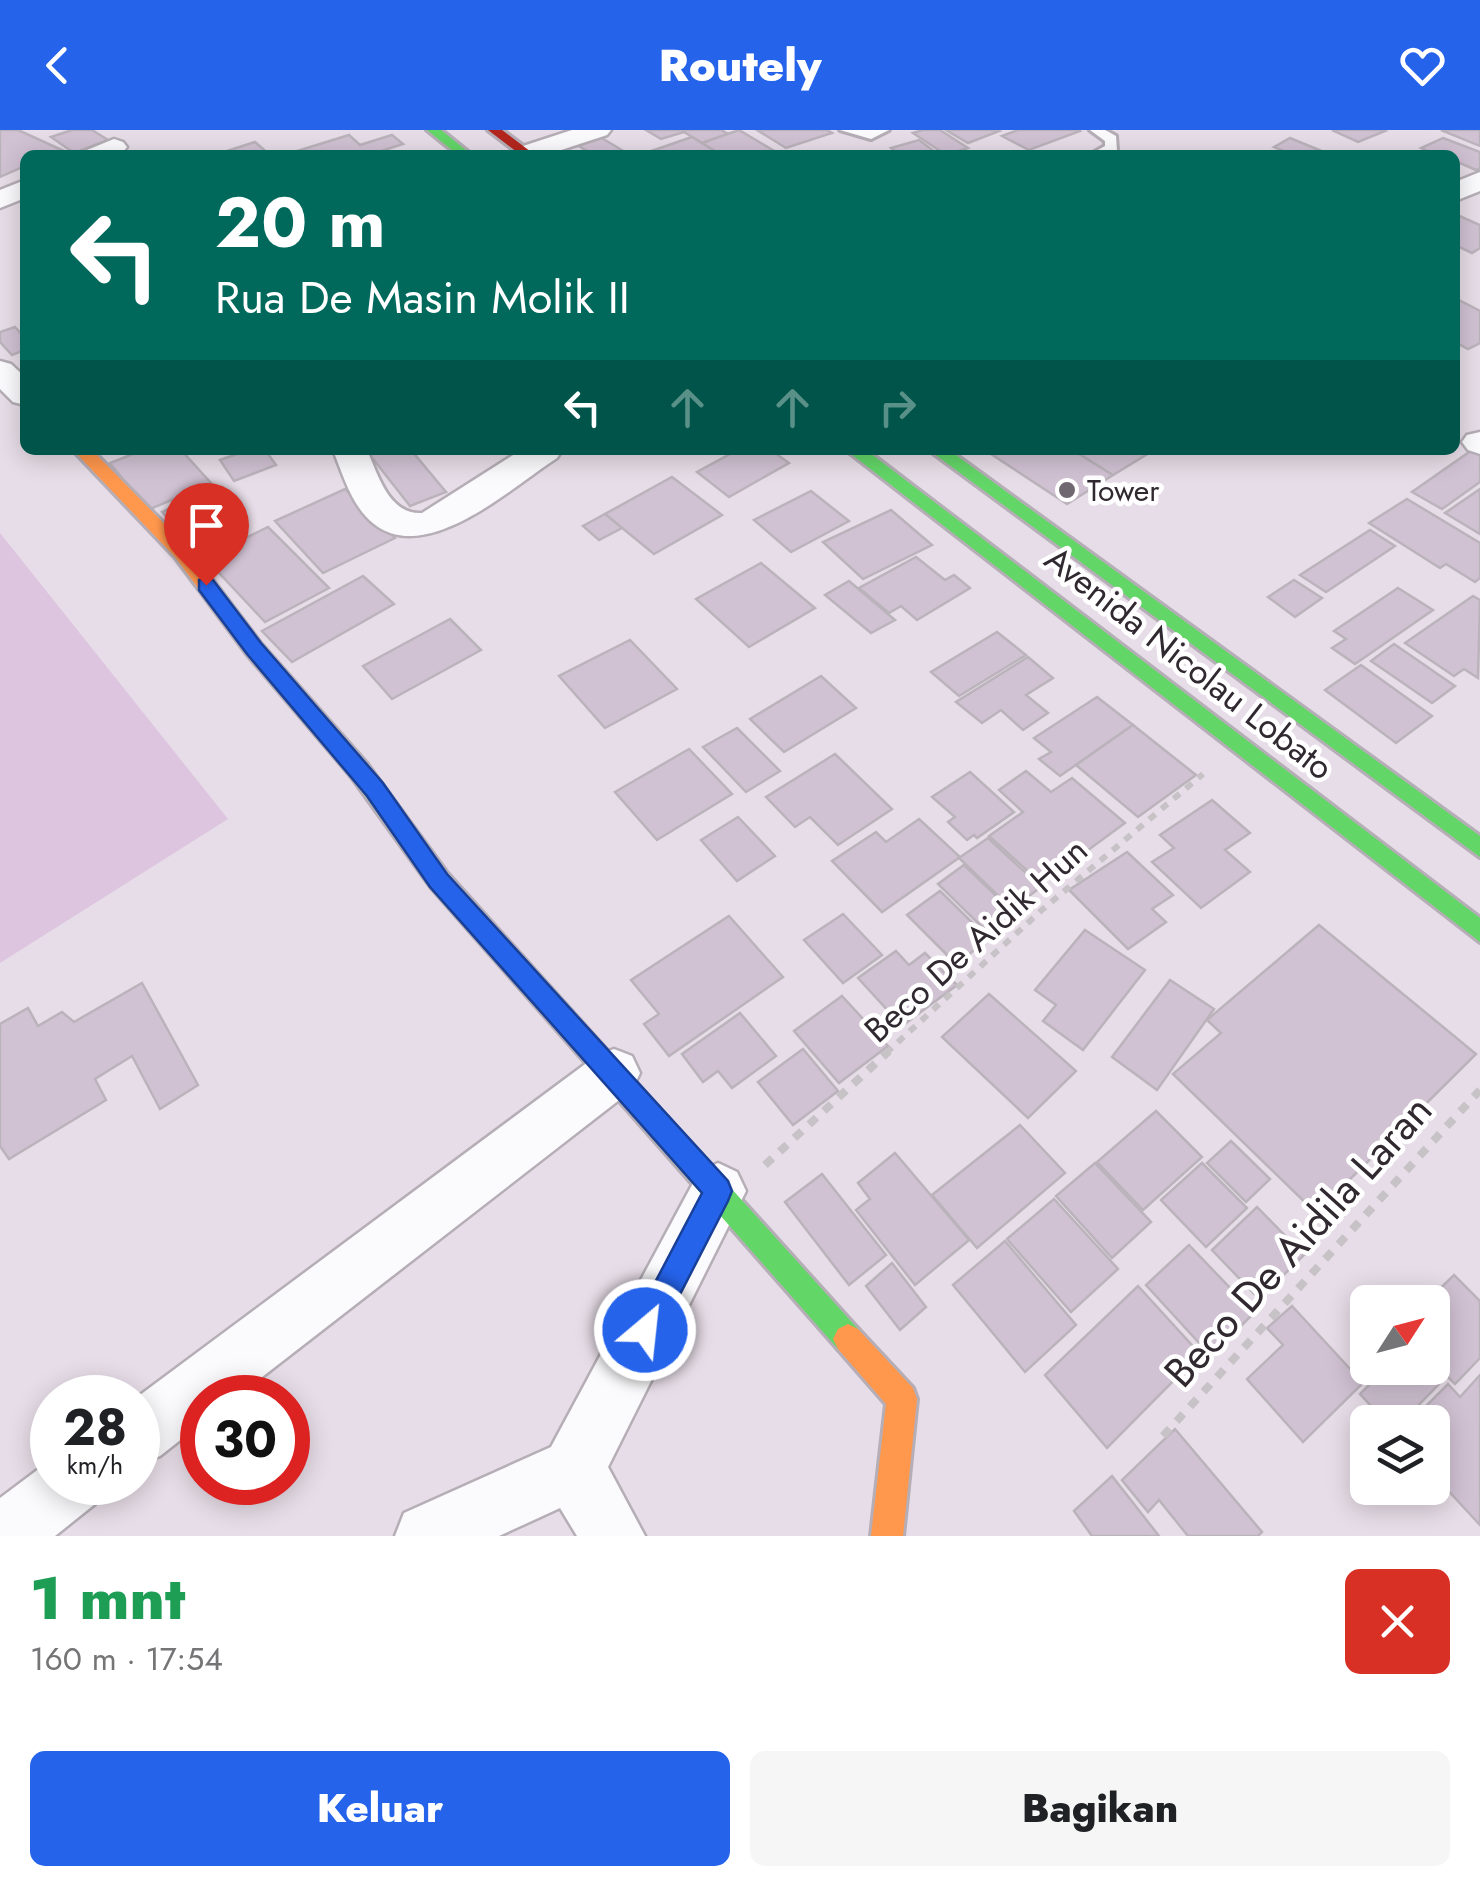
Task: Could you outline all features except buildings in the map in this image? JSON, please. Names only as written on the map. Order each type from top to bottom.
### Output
[{"type":"main road","points":[[433,130],[459,150]]},
{"type":"main road","points":[[494,130],[520,150]]},
{"type":"main road","points":[[87,455],[182,553],[254,648],[375,790],[439,880],[614,1073],[735,1184],[902,1398],[887,1536]]},
{"type":"main road","name":"Avenida Nicolau Lobato","points":[[862,455],[1480,932]]},
{"type":"main road","name":"Avenida Nicolau Lobato","points":[[945,455],[1480,848]]},
{"type":"street","points":[[537,150],[598,130]]},
{"type":"street","points":[[1460,203],[1480,180]]},
{"type":"street","points":[[0,371],[20,390]]},
{"type":"street","points":[[352,455],[381,510],[394,522],[409,528],[430,524],[537,455]]},
{"type":"street","points":[[160,1417],[614,1073]]},
{"type":"street","points":[[426,1536],[572,1469],[735,1184]]},
{"type":"street","points":[[572,1469],[614,1536]]},
{"type":"street","points":[[6,1528],[40,1505]]},
{"type":"lane","points":[[846,130],[871,134],[884,130]]},
{"type":"lane","points":[[1096,130],[1111,140],[1112,148],[1107,150]]},
{"type":"path","name":"Beco De Aidik Hun","points":[[735,1184],[1042,909],[1238,744]]},
{"type":"path","name":"Beco De Aidila Laran","points":[[1164,1436],[1480,1090]]},
{"type":"shaded area","points":[[0,533],[228,819],[0,963]]},
{"type":"traffic: fast","points":[[433,130],[459,150]]},
{"type":"traffic: fast","points":[[861,455],[1480,932]]},
{"type":"traffic: fast","points":[[945,455],[1480,848]]},
{"type":"traffic: fast","points":[[359,770],[439,880],[848,1339]]},
{"type":"traffic: slow","points":[[87,455],[182,553],[254,649],[359,770]]},
{"type":"traffic: slow","points":[[848,1339],[902,1399],[887,1536]]},
{"type":"traffic: jam","points":[[494,130],[522,150]]},
{"type":"place","name":"Tower","points":[[1067,490]]},
{"type":"route","points":[[206,585],[254,648],[375,790],[439,880],[718,1191],[645,1330]]}]
